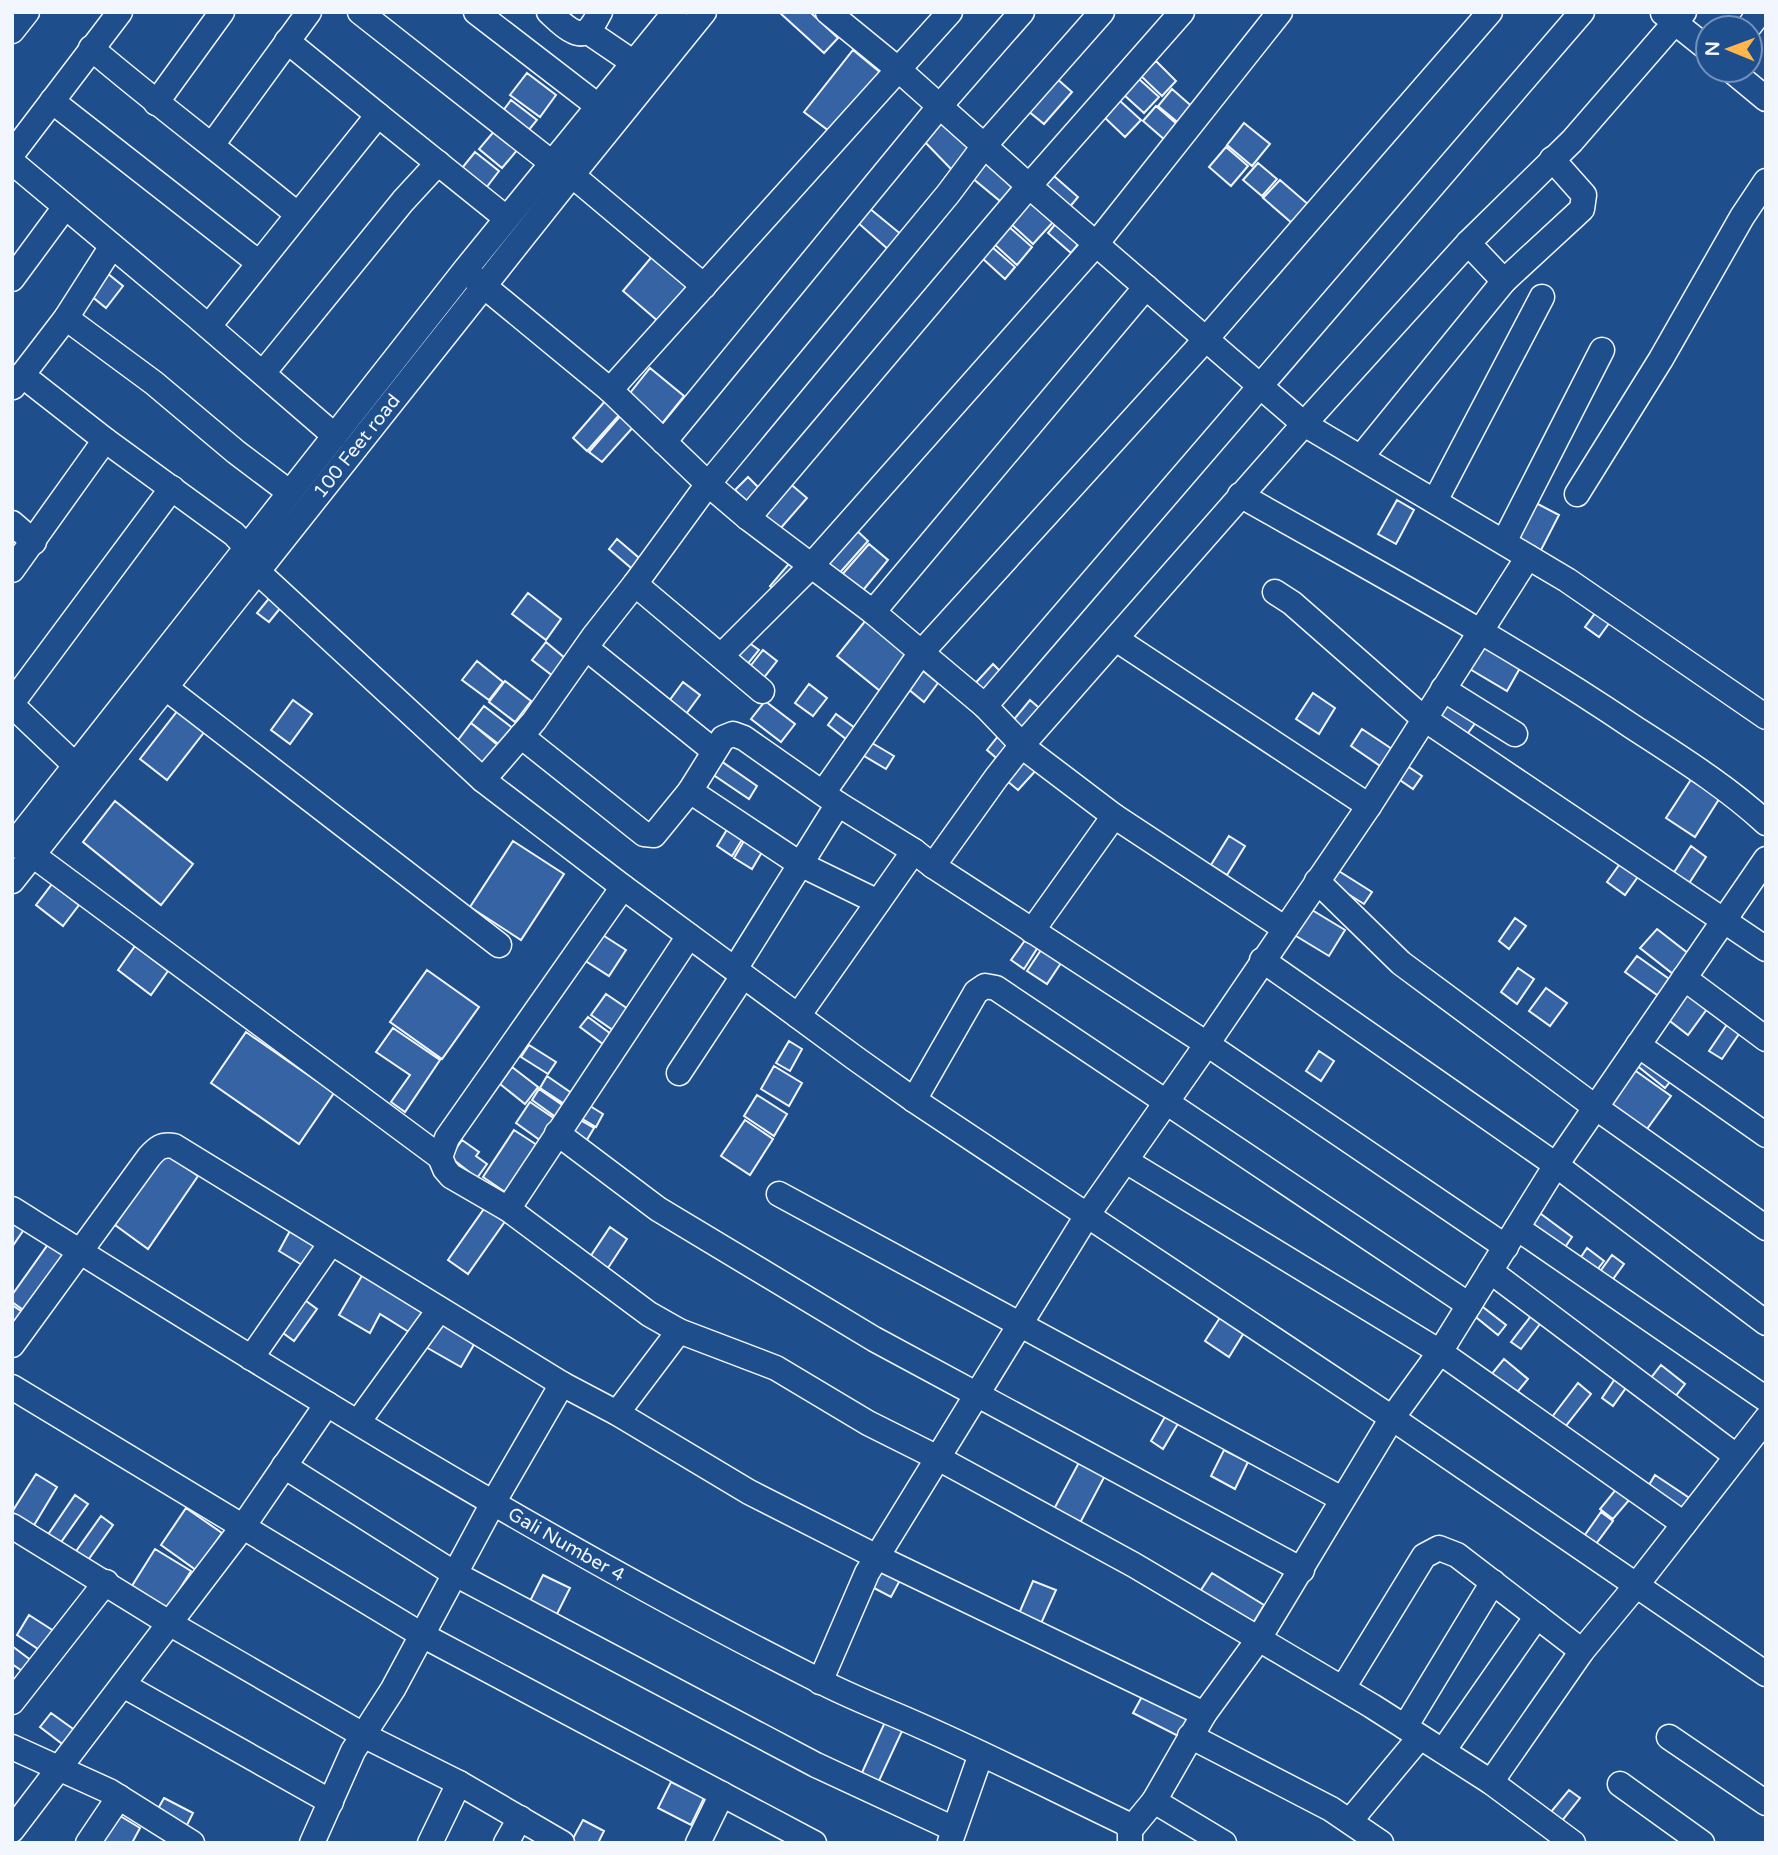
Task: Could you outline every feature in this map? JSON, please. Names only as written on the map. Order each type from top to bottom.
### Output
[{"type":"street","points":[[12,31],[27,12]]},
{"type":"street","points":[[12,154],[120,12]]},
{"type":"street","points":[[156,103],[222,12]]},
{"type":"street","points":[[212,145],[309,12]]},
{"type":"street","points":[[360,12],[562,169],[704,286]]},
{"type":"street","points":[[476,12],[607,113]]},
{"type":"street","points":[[549,12],[577,33],[594,22],[634,63]]},
{"type":"street","name":"100 Feet road","points":[[607,113],[634,63],[675,12]]},
{"type":"street","name":"100 Feet road","points":[[20,848],[166,688],[483,287],[562,169],[607,113],[704,12]]},
{"type":"street","points":[[828,12],[900,70],[1029,186],[1304,424],[1567,580],[1766,717]]},
{"type":"street","points":[[610,390],[950,12]]},
{"type":"street","points":[[664,442],[939,107],[1022,12]]},
{"type":"street","points":[[482,780],[534,721],[708,484],[948,194],[984,146],[1101,12]]},
{"type":"street","points":[[748,518],[1029,186],[1182,12]]},
{"type":"street","points":[[721,656],[811,566],[1096,244],[1280,12]]},
{"type":"street","points":[[679,1073],[800,864],[831,798],[920,654],[1206,339],[1490,12]]},
{"type":"street","points":[[985,706],[1582,12]]},
{"type":"street","points":[[933,866],[1022,746],[1240,495],[1468,243],[1572,141],[1674,16],[1694,35]]},
{"type":"street","points":[[287,41],[506,218]]},
{"type":"street","points":[[92,48],[156,103],[297,214]]},
{"type":"street","points":[[1748,84],[1766,99]]},
{"type":"street","points":[[52,101],[259,263]]},
{"type":"street","points":[[209,327],[378,115]]},
{"type":"street","points":[[1361,457],[1504,281],[1582,209],[1584,195],[1552,159]]},
{"type":"street","points":[[12,162],[335,436]]},
{"type":"street","points":[[263,373],[403,201],[438,163]]},
{"type":"street","name":"100 Feet road","points":[[12,881],[20,848],[76,766],[506,218],[562,169]]},
{"type":"street","points":[[1577,494],[1661,359],[1742,217],[1766,181]]},
{"type":"street","points":[[12,279],[65,207]]},
{"type":"street","points":[[1468,243],[1504,281]]},
{"type":"street","points":[[112,246],[66,318],[17,381],[105,440],[234,534],[247,548],[258,572],[482,780],[689,936],[914,1100],[1392,1418],[1635,1587],[1766,1674]]},
{"type":"street","points":[[465,270],[610,390],[708,484],[748,518],[873,612],[985,706],[1022,746],[1114,816],[1284,928]]},
{"type":"street","points":[[873,612],[1146,287]]},
{"type":"street","points":[[1435,501],[1542,297]]},
{"type":"street","points":[[66,318],[154,383],[236,452],[289,492]]},
{"type":"street","points":[[1504,542],[1602,351]]},
{"type":"street","points":[[12,570],[105,440]]},
{"type":"street","points":[[76,766],[12,704],[172,488]]},
{"type":"street","points":[[1240,495],[1567,682],[1692,765],[1748,806],[1766,824]]},
{"type":"street","points":[[12,523],[34,542]]},
{"type":"street","points":[[820,1682],[867,1573],[1088,1214],[1208,1044],[1262,960],[1369,806],[1528,557]]},
{"type":"street","points":[[635,584],[762,691]]},
{"type":"street","points":[[1275,593],[1292,603],[1423,718],[1766,949]]},
{"type":"street","points":[[1116,639],[1369,806]]},
{"type":"street","points":[[586,648],[714,751]]},
{"type":"street","points":[[166,688],[499,945]]},
{"type":"street","points":[[1443,689],[1515,734]]},
{"type":"street","points":[[521,736],[644,834],[654,835],[690,791],[723,738],[733,734],[744,737],[1032,931],[1766,1399]]},
{"type":"street","points":[[690,791],[800,864],[878,902]]},
{"type":"street","points":[[1032,931],[1114,816]]},
{"type":"street","points":[[20,848],[440,1157],[451,1176],[508,1209],[562,1247],[627,1299],[679,1331],[776,1368],[869,1423],[938,1458],[1232,1621],[1258,1640],[1343,1688],[1491,1782],[1573,1843]]},
{"type":"street","points":[[798,1016],[914,851]]},
{"type":"street","points":[[1130,1837],[1154,1801],[1190,1736],[1258,1640],[1392,1418],[1440,1352],[1556,1164],[1764,865]]},
{"type":"street","points":[[1317,881],[1401,962],[1595,1107],[1766,1228]]},
{"type":"street","points":[[440,1157],[447,1138],[623,887]]},
{"type":"street","points":[[508,1209],[689,936]]},
{"type":"street","points":[[1262,960],[1556,1164],[1766,1323]]},
{"type":"street","points":[[1684,978],[1766,1039]]},
{"type":"street","points":[[914,1100],[976,992],[985,986],[996,988],[1469,1305]]},
{"type":"street","points":[[1638,1045],[1766,1135]]},
{"type":"street","points":[[557,1133],[658,1209],[863,1333],[1302,1570]]},
{"type":"street","points":[[12,1345],[149,1157],[159,1146],[174,1146],[439,1310],[749,1492],[1204,1714]]},
{"type":"street","points":[[1125,1161],[1440,1352],[1684,1524]]},
{"type":"street","points":[[779,1194],[1342,1499]]},
{"type":"street","name":"Gali Number 4","points":[[12,1209],[251,1358],[493,1503],[820,1682],[981,1754],[1125,1823],[1130,1837]]},
{"type":"street","points":[[251,1358],[331,1243]]},
{"type":"street","points":[[1490,1271],[1737,1456]]},
{"type":"street","points":[[358,1422],[439,1310]]},
{"type":"street","points":[[617,1413],[679,1331]]},
{"type":"street","points":[[312,1843],[353,1751],[393,1689],[493,1503],[562,1384]]},
{"type":"street","points":[[12,1387],[422,1635],[814,1843]]},
{"type":"street","points":[[12,1830],[242,1528],[327,1404]]},
{"type":"street","points":[[1491,1782],[1582,1651],[1766,1419]]},
{"type":"street","points":[[284,1466],[455,1574],[952,1836],[981,1754]]},
{"type":"street","points":[[12,1526],[169,1623],[363,1735],[459,1783],[562,1843]]},
{"type":"street","points":[[1343,1688],[1424,1556],[1440,1548],[1457,1555],[1582,1651]]},
{"type":"street","points":[[12,1702],[106,1582]]},
{"type":"street","points":[[1350,1821],[1412,1732],[1493,1583]]},
{"type":"street","points":[[1443,1751],[1537,1616]]},
{"type":"street","points":[[123,1685],[331,1802]]},
{"type":"street","points":[[1190,1736],[1350,1821],[1381,1843]]},
{"type":"street","points":[[1669,1737],[1766,1803]]},
{"type":"street","points":[[12,1747],[119,1797],[188,1842]]},
{"type":"street","points":[[430,1843],[459,1783]]},
{"type":"street","points":[[1620,1784],[1702,1843]]},
{"type":"street","points":[[698,1843],[722,1794]]},
{"type":"street","points":[[88,1843],[119,1797]]},
{"type":"street","points":[[1154,1801],[1224,1843]]},
{"type":"street","points":[[506,1843],[520,1818]]},
{"type":"building","points":[[779,12],[810,12],[838,38],[824,53]]},
{"type":"building","points":[[853,50],[881,73],[833,134],[804,112]]},
{"type":"building","points":[[1156,61],[1176,81],[1162,96],[1141,76]]},
{"type":"building","points":[[527,73],[556,95],[540,117],[510,95]]},
{"type":"building","points":[[1055,77],[1072,92],[1044,124],[1027,110]]},
{"type":"building","points":[[1139,79],[1159,97],[1144,113],[1124,95]]},
{"type":"building","points":[[1172,89],[1195,109],[1181,125],[1158,106]]},
{"type":"building","points":[[511,100],[537,120],[524,136],[499,116]]},
{"type":"building","points":[[1119,100],[1141,120],[1125,137],[1104,117]]},
{"type":"building","points":[[1156,106],[1178,125],[1165,140],[1143,121]]},
{"type":"building","points":[[940,117],[973,153],[954,172],[920,137]]},
{"type":"building","points":[[1244,123],[1270,144],[1252,166],[1227,145]]},
{"type":"building","points":[[496,129],[519,148],[502,168],[479,149]]},
{"type":"building","points":[[1226,147],[1248,166],[1231,186],[1209,167]]},
{"type":"building","points":[[475,152],[499,171],[486,188],[462,168]]},
{"type":"building","points":[[984,160],[1020,189],[1006,206],[971,177]]},
{"type":"building","points":[[1258,163],[1277,179],[1262,196],[1243,180]]},
{"type":"building","points":[[1054,176],[1078,197],[1068,209],[1044,187]]},
{"type":"building","points":[[1280,180],[1309,205],[1293,224],[1263,198]]},
{"type":"building","points":[[1032,199],[1055,220],[1033,244],[1010,223]]},
{"type":"building","points":[[869,208],[902,235],[889,250],[857,222]]},
{"type":"building","points":[[1057,222],[1080,242],[1071,253],[1048,233]]},
{"type":"building","points":[[1008,226],[1032,247],[1017,265],[993,243]]},
{"type":"building","points":[[992,247],[1015,267],[1005,279],[982,258]]},
{"type":"building","points":[[655,253],[698,290],[666,328],[623,291]]},
{"type":"building","points":[[107,273],[123,286],[106,308],[90,295]]},
{"type":"building","points":[[650,368],[684,396],[660,426],[626,398]]},
{"type":"building","points":[[606,400],[621,413],[587,451],[573,438]]},
{"type":"building","points":[[622,414],[635,425],[602,462],[589,452]]},
{"type":"building","points":[[748,477],[763,492],[751,505],[735,490]]},
{"type":"building","points":[[787,481],[807,498],[780,529],[760,511]]},
{"type":"building","points":[[1397,500],[1414,510],[1396,544],[1378,534]]},
{"type":"building","points":[[1532,501],[1559,515],[1540,552],[1513,539]]},
{"type":"building","points":[[854,528],[868,541],[837,576],[823,563]]},
{"type":"building","points":[[617,539],[645,563],[637,573],[609,549]]},
{"type":"building","points":[[869,544],[888,560],[860,594],[840,577]]},
{"type":"building","points":[[792,560],[802,567],[780,594],[770,586]]},
{"type":"building","points":[[528,593],[561,619],[546,640],[512,614]]},
{"type":"building","points":[[271,596],[282,606],[269,622],[257,613]]},
{"type":"building","points":[[1596,612],[1610,622],[1599,637],[1585,627]]},
{"type":"building","points":[[866,620],[913,660],[885,695],[837,656]]},
{"type":"building","points":[[546,642],[566,659],[553,676],[532,660]]},
{"type":"building","points":[[748,642],[759,650],[746,666],[735,658]]},
{"type":"building","points":[[1481,645],[1520,668],[1507,691],[1468,668]]},
{"type":"building","points":[[763,650],[777,661],[762,680],[748,669]]},
{"type":"building","points":[[477,661],[503,682],[489,700],[462,680]]},
{"type":"building","points":[[993,664],[1004,675],[980,701],[969,690]]},
{"type":"building","points":[[922,670],[938,683],[924,702],[907,688]]},
{"type":"building","points":[[505,681],[531,701],[515,722],[489,702]]},
{"type":"building","points":[[683,682],[700,695],[686,714],[669,701]]},
{"type":"building","points":[[809,684],[827,698],[813,716],[795,703]]},
{"type":"building","points":[[1313,693],[1335,708],[1319,734],[1296,719]]},
{"type":"building","points":[[1447,696],[1479,718],[1465,737],[1434,715]]},
{"type":"building","points":[[293,700],[312,714],[290,744],[271,730]]},
{"type":"building","points":[[1030,700],[1044,712],[1024,735],[1011,723]]},
{"type":"building","points":[[765,701],[795,724],[781,742],[751,719]]},
{"type":"building","points":[[182,705],[209,726],[167,780],[140,759]]},
{"type":"building","points":[[484,706],[514,729],[501,746],[471,723]]},
{"type":"building","points":[[836,714],[855,728],[846,739],[828,725]]},
{"type":"building","points":[[471,723],[500,747],[484,767],[455,744]]},
{"type":"building","points":[[1362,729],[1395,751],[1383,768],[1351,746]]},
{"type":"building","points":[[999,735],[1013,747],[1001,762],[987,750]]},
{"type":"building","points":[[867,740],[894,756],[886,769],[859,753]]},
{"type":"building","points":[[1021,753],[1038,768],[1018,790],[1001,776]]},
{"type":"building","points":[[721,761],[757,786],[749,799],[712,774]]},
{"type":"building","points":[[1403,763],[1422,776],[1413,789],[1394,776]]},
{"type":"building","points":[[1692,778],[1721,796],[1695,837],[1666,818]]},
{"type":"building","points":[[115,801],[193,864],[161,905],[83,842]]},
{"type":"building","points":[[728,828],[743,838],[732,856],[717,846]]},
{"type":"building","points":[[1229,836],[1245,846],[1227,875],[1211,865]]},
{"type":"building","points":[[513,841],[564,874],[521,940],[470,907]]},
{"type":"building","points":[[744,841],[762,852],[752,869],[734,858]]},
{"type":"building","points":[[1691,846],[1706,857],[1686,888],[1671,877]]},
{"type":"building","points":[[1624,858],[1642,871],[1625,895],[1607,882]]},
{"type":"building","points":[[1334,868],[1372,892],[1364,904],[1327,881]]},
{"type":"building","points":[[52,884],[79,905],[63,926],[36,905]]},
{"type":"building","points":[[1307,907],[1345,930],[1329,956],[1291,933]]},
{"type":"building","points":[[1515,918],[1526,926],[1509,949],[1499,941]]},
{"type":"building","points":[[1657,929],[1689,954],[1673,974],[1640,948]]},
{"type":"building","points":[[601,934],[626,950],[609,976],[584,960]]},
{"type":"building","points":[[1028,936],[1040,944],[1024,969],[1011,960]]},
{"type":"building","points":[[135,946],[168,971],[151,995],[118,970]]},
{"type":"building","points":[[1043,947],[1063,960],[1047,984],[1027,971]]},
{"type":"building","points":[[1637,956],[1672,981],[1660,997],[1625,972]]},
{"type":"building","points":[[1518,968],[1534,979],[1517,1004],[1501,992]]},
{"type":"building","points":[[427,970],[479,1007],[442,1059],[390,1022]]},
{"type":"building","points":[[1546,988],[1567,1003],[1550,1026],[1529,1011]]},
{"type":"building","points":[[1688,989],[1710,1005],[1688,1035],[1666,1018]]},
{"type":"building","points":[[606,994],[631,1011],[617,1033],[591,1015]]},
{"type":"building","points":[[588,1017],[615,1037],[607,1047],[580,1027]]},
{"type":"building","points":[[1730,1020],[1743,1028],[1722,1059],[1709,1051]]},
{"type":"building","points":[[393,1028],[440,1060],[405,1112],[391,1102],[410,1075],[376,1052]]},
{"type":"building","points":[[246,1032],[334,1093],[299,1144],[211,1083]]},
{"type":"building","points":[[789,1041],[802,1049],[790,1071],[776,1063]]},
{"type":"building","points":[[529,1045],[556,1062],[548,1074],[521,1057]]},
{"type":"building","points":[[1319,1051],[1334,1061],[1321,1081],[1306,1071]]},
{"type":"building","points":[[1643,1054],[1673,1078],[1665,1088],[1635,1064]]},
{"type":"building","points":[[774,1066],[802,1083],[789,1106],[761,1089]]},
{"type":"building","points":[[512,1067],[538,1087],[525,1104],[500,1084]]},
{"type":"building","points":[[1633,1069],[1671,1096],[1644,1133],[1607,1106]]},
{"type":"building","points":[[547,1076],[576,1096],[569,1107],[540,1088]]},
{"type":"building","points":[[539,1089],[568,1109],[560,1120],[532,1100]]},
{"type":"building","points":[[757,1095],[787,1114],[774,1136],[744,1116]]},
{"type":"building","points":[[582,1101],[603,1114],[596,1127],[574,1114]]},
{"type":"building","points":[[530,1102],[558,1121],[544,1143],[516,1123]]},
{"type":"building","points":[[573,1116],[594,1128],[585,1143],[564,1130]]},
{"type":"building","points":[[745,1120],[773,1139],[750,1175],[721,1156]]},
{"type":"building","points":[[514,1130],[540,1147],[508,1194],[483,1177]]},
{"type":"building","points":[[462,1140],[479,1152],[476,1156],[487,1164],[477,1178],[450,1157]]},
{"type":"building","points":[[165,1153],[198,1176],[148,1249],[115,1225]]},
{"type":"building","points":[[486,1206],[506,1220],[468,1274],[448,1260]]},
{"type":"building","points":[[1537,1211],[1572,1237],[1561,1253],[1526,1227]]},
{"type":"building","points":[[12,1219],[25,1228],[12,1247]]},
{"type":"building","points":[[610,1227],[627,1239],[608,1268],[590,1257]]},
{"type":"building","points":[[291,1229],[320,1247],[307,1268],[279,1251]]},
{"type":"building","points":[[49,1243],[72,1259],[32,1316],[12,1302],[12,1295]]},
{"type":"building","points":[[1587,1248],[1604,1261],[1593,1275],[1577,1263]]},
{"type":"building","points":[[1612,1255],[1624,1264],[1608,1286],[1596,1277]]},
{"type":"building","points":[[363,1274],[426,1312],[412,1334],[380,1314],[370,1333],[339,1315]]},
{"type":"building","points":[[302,1298],[317,1309],[294,1341],[279,1330]]},
{"type":"building","points":[[1479,1304],[1506,1325],[1498,1335],[1472,1314]]},
{"type":"building","points":[[12,1305],[24,1313],[12,1331]]},
{"type":"building","points":[[1534,1312],[1543,1320],[1521,1349],[1511,1342]]},
{"type":"building","points":[[1221,1316],[1245,1331],[1229,1357],[1205,1341]]},
{"type":"building","points":[[440,1320],[476,1341],[461,1367],[424,1346]]},
{"type":"building","points":[[1504,1359],[1528,1379],[1514,1396],[1490,1376]]},
{"type":"building","points":[[1661,1365],[1685,1384],[1671,1402],[1647,1383]]},
{"type":"building","points":[[1621,1370],[1633,1378],[1613,1406],[1602,1398]]},
{"type":"building","points":[[1578,1383],[1591,1394],[1565,1427],[1552,1417]]},
{"type":"building","points":[[1166,1415],[1179,1422],[1163,1449],[1151,1441]]},
{"type":"building","points":[[1224,1450],[1248,1462],[1235,1489],[1211,1476]]},
{"type":"building","points":[[1083,1455],[1109,1468],[1080,1523],[1054,1509]]},
{"type":"building","points":[[36,1474],[57,1487],[33,1527],[12,1512]]},
{"type":"building","points":[[1655,1475],[1691,1499],[1682,1513],[1646,1490]]},
{"type":"building","points":[[1622,1482],[1635,1493],[1613,1519],[1600,1509]]},
{"type":"building","points":[[75,1495],[88,1504],[59,1545],[47,1536]]},
{"type":"building","points":[[186,1508],[222,1533],[196,1570],[161,1545]]},
{"type":"building","points":[[1601,1512],[1613,1521],[1593,1548],[1582,1539]]},
{"type":"building","points":[[101,1516],[113,1525],[86,1563],[74,1554]]},
{"type":"building","points":[[155,1549],[191,1571],[166,1611],[130,1589]]},
{"type":"building","points":[[885,1561],[905,1571],[891,1597],[872,1587]]},
{"type":"building","points":[[1212,1573],[1264,1605],[1252,1625],[1199,1593]]},
{"type":"building","points":[[543,1575],[570,1588],[554,1620],[527,1607]]},
{"type":"building","points":[[1033,1581],[1056,1590],[1039,1628],[1017,1618]]},
{"type":"building","points":[[29,1615],[57,1633],[44,1653],[17,1635]]},
{"type":"building","points":[[12,1646],[36,1664],[28,1675],[12,1664]]},
{"type":"building","points":[[1146,1689],[1194,1714],[1182,1738],[1133,1713]]},
{"type":"building","points":[[51,1713],[76,1731],[65,1746],[40,1727]]},
{"type":"building","points":[[885,1722],[903,1729],[877,1785],[860,1777]]},
{"type":"building","points":[[671,1782],[704,1798],[691,1825],[658,1808]]},
{"type":"building","points":[[1569,1790],[1580,1798],[1561,1822],[1550,1813]]},
{"type":"building","points":[[164,1798],[193,1813],[185,1829],[155,1814]]},
{"type":"building","points":[[112,1811],[140,1828],[132,1843],[99,1843]]},
{"type":"building","points":[[583,1820],[604,1831],[598,1843],[571,1842]]}]
